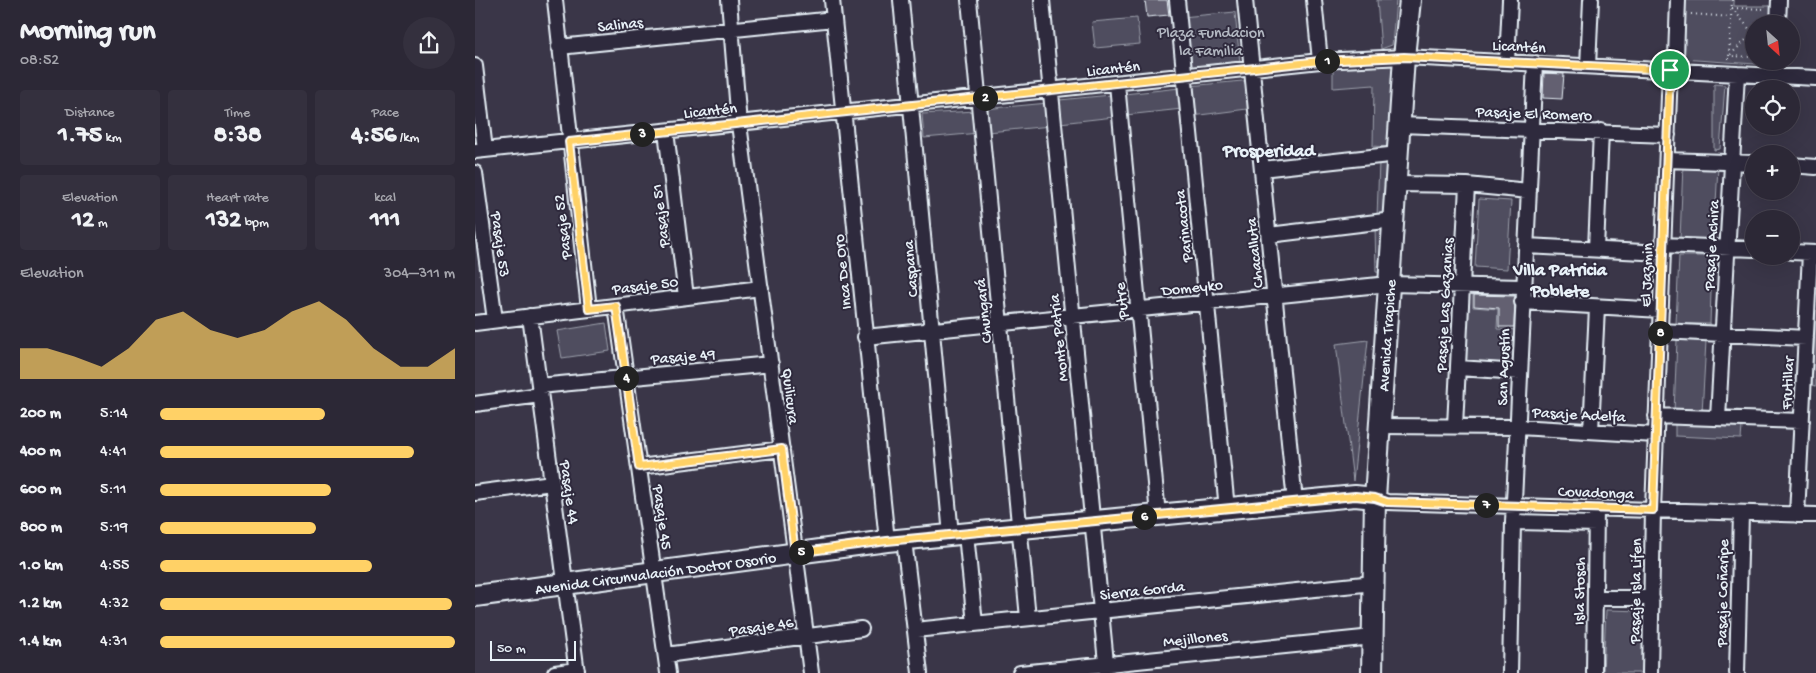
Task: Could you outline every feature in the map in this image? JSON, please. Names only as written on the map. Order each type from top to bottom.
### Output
[{"type":"street","name":"Pasaje 52","points":[[555,0],[569,142],[589,309]]},
{"type":"street","name":"Quilicura","points":[[729,0],[739,124],[811,673]]},
{"type":"street","name":"Inca De Oro","points":[[832,0],[865,337],[895,540],[915,630],[920,673]]},
{"type":"street","name":"Caspana","points":[[901,0],[932,330],[958,535],[975,624]]},
{"type":"street","name":"Chungará","points":[[969,0],[1028,618]]},
{"type":"street","name":"Monte Patria","points":[[1041,0],[1107,668]]},
{"type":"street","name":"Parinacota","points":[[1177,0],[1227,509]]},
{"type":"street","name":"Chacalluta","points":[[1245,0],[1295,502]]},
{"type":"street","points":[[1314,0],[1320,61]]},
{"type":"street","name":"Avenida Trapiche","points":[[1372,673],[1375,498],[1404,57],[1410,0]]},
{"type":"street","points":[[1507,62],[1510,0]]},
{"type":"street","points":[[1588,66],[1591,0]]},
{"type":"street","name":"El Jazmin","points":[[1653,510],[1670,70],[1676,57],[1678,6]]},
{"type":"street","name":"Salinas","points":[[559,47],[834,19]]},
{"type":"street","name":"Licantén","points":[[480,150],[1251,70],[1320,61],[1404,57],[1816,78]]},
{"type":"street","name":"San Agustín","points":[[1510,673],[1513,522],[1522,302],[1535,63]]},
{"type":"street","points":[[475,66],[480,150]]},
{"type":"street","points":[[1775,70],[1775,76]]},
{"type":"street","name":"Pasaje Achira","points":[[1718,418],[1737,74]]},
{"type":"street","name":"Putre","points":[[1117,84],[1158,515]]},
{"type":"street","name":"Pasaje El Romero","points":[[1400,125],[1668,135]]},
{"type":"street","name":"Pasaje 51","points":[[666,131],[686,297]]},
{"type":"street","points":[[1596,249],[1601,131]]},
{"type":"street","points":[[1263,169],[1398,154]]},
{"type":"street","points":[[1667,160],[1745,163]]},
{"type":"street","points":[[1800,166],[1816,167]]},
{"type":"street","name":"Pasaje 53","points":[[475,173],[495,320]]},
{"type":"street","points":[[1396,184],[1467,185],[1529,190]]},
{"type":"street","name":"Pasaje Las Gazanias","points":[[1455,426],[1467,185]]},
{"type":"street","points":[[1269,235],[1393,220]]},
{"type":"street","points":[[1526,246],[1596,249],[1745,248]]},
{"type":"street","points":[[1800,252],[1813,253]]},
{"type":"street","name":"Frutillar","points":[[1797,515],[1802,421],[1810,388],[1806,338],[1813,253]]},
{"type":"street","name":"Domeyko","points":[[865,337],[1389,284],[1523,287]]},
{"type":"street","name":"Pasaje 50","points":[[475,323],[761,288]]},
{"type":"street","points":[[1522,302],[1597,308],[1661,310]]},
{"type":"street","name":"Pasaje 45","points":[[616,306],[668,673]]},
{"type":"street","points":[[1591,431],[1597,308]]},
{"type":"street","name":"Pasaje 44","points":[[530,316],[577,672]]},
{"type":"street","points":[[1660,331],[1806,338]]},
{"type":"street","name":"Pasaje 49","points":[[475,404],[540,391],[626,378],[771,364]]},
{"type":"street","points":[[1458,368],[1520,372]]},
{"type":"street","points":[[1656,416],[1802,421]]},
{"type":"street","name":"Pasaje Adelfa","points":[[1380,426],[1517,427],[1656,435]]},
{"type":"street","points":[[639,467],[782,449]]},
{"type":"street","points":[[475,493],[552,483]]},
{"type":"street","name":"Avenida Circunvalación Doctor Osorio","points":[[475,596],[895,540],[1355,496],[1375,498]]},
{"type":"street","name":"Covadonga","points":[[1375,498],[1387,502],[1816,515]]},
{"type":"street","name":"Isla Stosch","points":[[1594,673],[1596,509]]},
{"type":"street","name":"Pasaje Isla Lifen","points":[[1650,673],[1653,510]]},
{"type":"street","name":"Pasaje Coñaripe","points":[[1737,673],[1741,513]]},
{"type":"street","points":[[1513,522],[1596,524]]},
{"type":"street","name":"Sierra Gorda","points":[[915,630],[1374,583]]},
{"type":"street","points":[[1595,598],[1652,598]]},
{"type":"street","name":"Pasaje 46","points":[[666,655],[861,629]]},
{"type":"street","name":"Mejillones","points":[[1020,673],[1107,668],[1373,637]]},
{"type":"street","points":[[555,673],[577,672]]},
{"type":"path","points":[[1729,58],[1732,0]]},
{"type":"path","points":[[1731,8],[1776,5]]},
{"type":"path","points":[[1678,6],[1731,17]]},
{"type":"path","points":[[1731,8],[1745,25]]},
{"type":"path","points":[[1729,58],[1745,41]]},
{"type":"path","points":[[1729,58],[1745,57]]},
{"type":"green space","points":[[1377,0],[1396,0],[1392,45],[1381,49]]},
{"type":"green space","points":[[1680,0],[1734,0],[1734,6],[1775,6],[1774,15],[1745,15],[1745,63],[1681,59]]},
{"type":"green space","name":"Plaza Fundacion la Familia","points":[[1235,12],[1240,63],[1187,68],[1182,17]]},
{"type":"green space","points":[[1137,18],[1140,44],[1095,48],[1092,22]]},
{"type":"green space","points":[[1395,63],[1387,147],[1373,146],[1374,85],[1333,88],[1333,67]]},
{"type":"green space","points":[[1253,80],[1255,108],[1192,116],[1189,86]]},
{"type":"green space","points":[[1714,84],[1725,85],[1720,149],[1714,150]]},
{"type":"green space","points":[[1180,88],[1182,109],[1126,115],[1124,94]]},
{"type":"green space","points":[[1111,95],[1114,117],[1060,123],[1059,100]]},
{"type":"green space","points":[[1048,103],[1051,126],[988,132],[984,109]]},
{"type":"green space","points":[[976,111],[979,133],[924,138],[922,114]]},
{"type":"green space","points":[[1391,160],[1388,216],[1377,217],[1379,161]]},
{"type":"green space","points":[[1683,165],[1718,166],[1714,241],[1680,239]]},
{"type":"green space","points":[[1479,199],[1511,201],[1507,269],[1475,267]]},
{"type":"green space","points":[[1375,226],[1387,226],[1385,273],[1376,272]]},
{"type":"green space","points":[[1679,256],[1712,256],[1710,324],[1676,324]]},
{"type":"green space","points":[[1462,287],[1473,287],[1473,307],[1498,309],[1497,329],[1520,330],[1518,371],[1459,367]]},
{"type":"green space","points":[[1816,310],[1816,386],[1812,385]]},
{"type":"green space","points":[[606,323],[610,351],[562,358],[557,331]]},
{"type":"green space","points":[[1368,340],[1353,481],[1336,344]]},
{"type":"green space","points":[[1677,340],[1706,341],[1702,413],[1674,412]]},
{"type":"green space","points":[[1675,422],[1742,427],[1741,439],[1675,436]]},
{"type":"green space","points":[[1527,508],[1593,511],[1593,520],[1526,517]]},
{"type":"green space","points":[[1606,610],[1644,611],[1643,673],[1603,673]]},
{"type":"building","points":[[1145,0],[1167,0],[1169,15],[1147,17]]},
{"type":"building","points":[[1544,73],[1564,74],[1562,99],[1543,98]]},
{"type":"building","points":[[1474,295],[1515,296],[1514,327],[1499,327],[1499,308],[1474,306]]},
{"type":"district","name":"Prosperidad","points":[[1269,150]]},
{"type":"district","name":"Villa Patricia Poblete","points":[[1560,279]]},
{"type":"route","points":[[1404,57],[1670,70],[1653,510],[1387,502],[1365,496],[1355,496],[887,541],[795,553],[782,449],[639,467],[616,306],[589,309],[569,142],[1251,70],[1320,61],[1404,57]]}]
